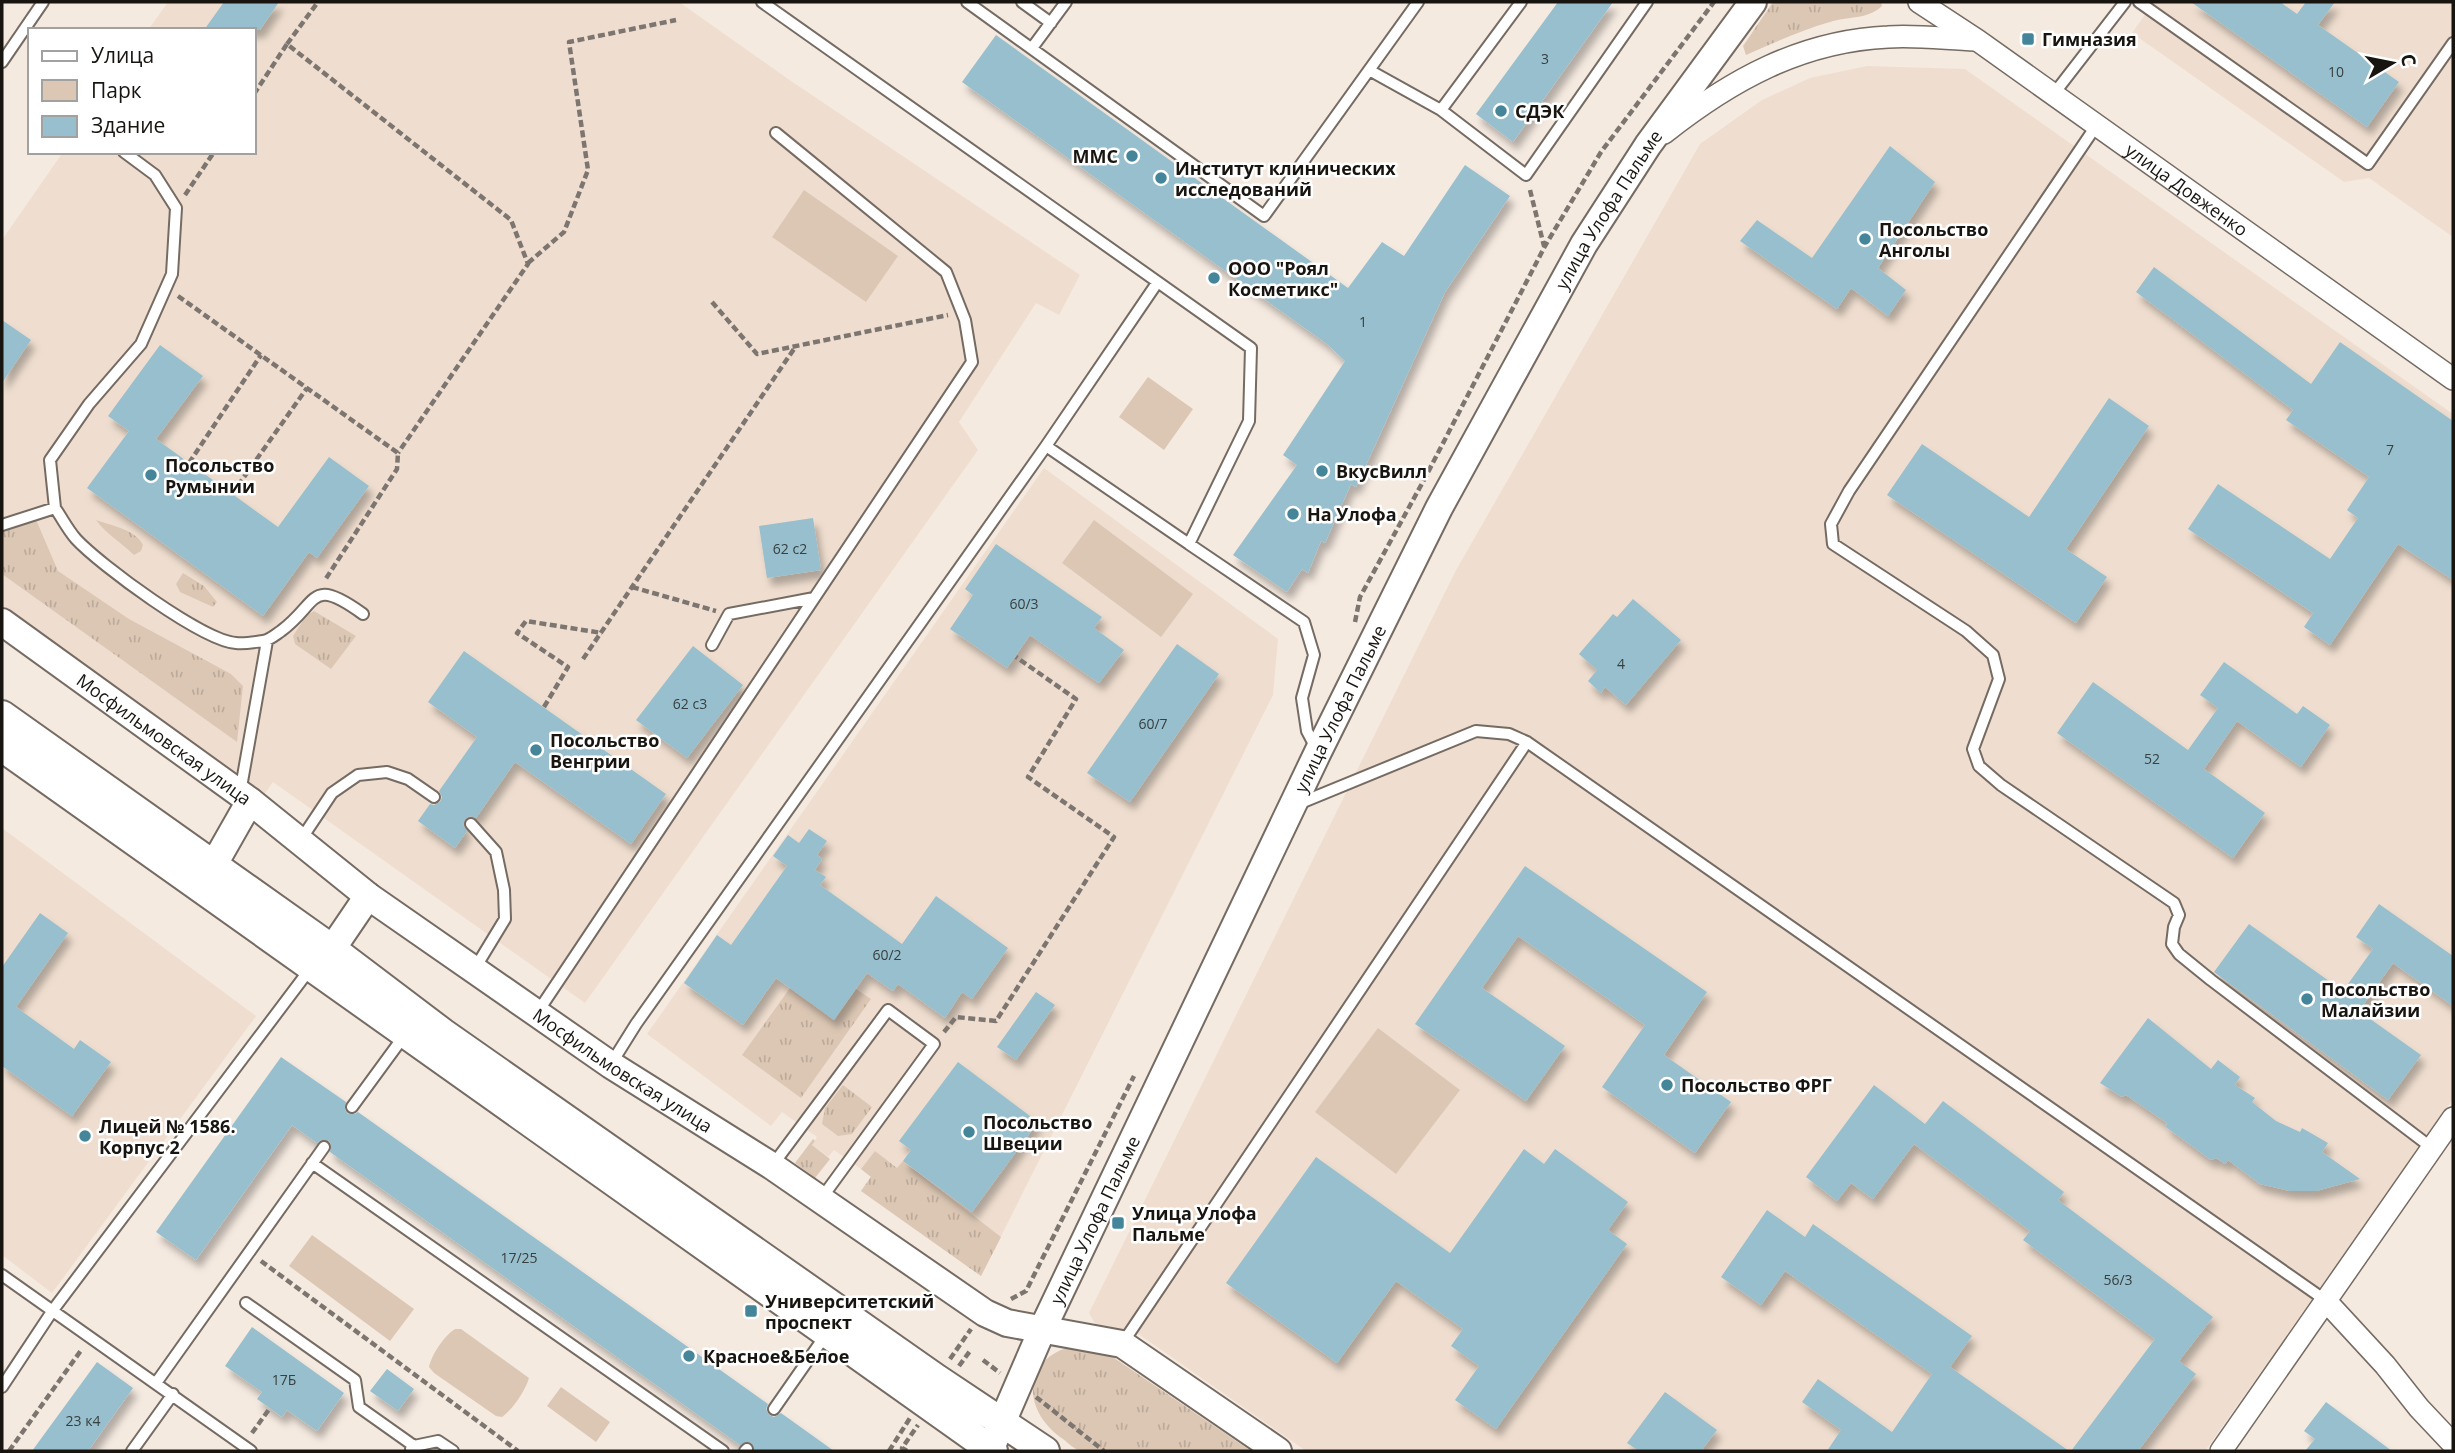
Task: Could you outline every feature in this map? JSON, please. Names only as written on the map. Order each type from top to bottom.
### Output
[{"type":"main road","points":[[2,715],[213,866],[322,958],[405,1034],[991,1451]]},
{"type":"main road","points":[[2,747],[322,958],[443,1033],[937,1379],[1045,1451]]},
{"type":"street","name":"улица Улофа Пальме","points":[[991,1451],[1042,1330],[1318,752],[1438,508],[1584,244],[1648,145],[1753,2]]},
{"type":"street","name":"улица Довженко","points":[[1919,2],[1977,40],[2453,379]]},
{"type":"street","points":[[1648,145],[1700,104],[1740,79],[1793,56],[1844,41],[1890,36],[1977,40]]},
{"type":"street","name":"Мосфильмовская улица","points":[[2,622],[245,797],[368,896],[611,1065],[772,1166],[985,1312],[1007,1323],[1122,1344],[1278,1451]]},
{"type":"street","points":[[213,866],[245,797]]},
{"type":"street","points":[[322,958],[368,896]]},
{"type":"street","points":[[2221,1451],[2453,1118]]},
{"type":"street","points":[[2325,1300],[2453,1444]]},
{"type":"lane","points":[[29,28],[43,2]]},
{"type":"lane","points":[[762,2],[1251,348],[1249,421],[1189,544]]},
{"type":"lane","points":[[967,2],[1264,216],[1418,2]]},
{"type":"lane","points":[[1022,2],[1051,23]]},
{"type":"lane","points":[[1032,48],[1066,2]]},
{"type":"lane","points":[[1441,110],[1521,2]]},
{"type":"lane","points":[[1368,70],[1441,110],[1526,175],[1647,2]]},
{"type":"lane","points":[[2053,95],[2125,2]]},
{"type":"lane","points":[[2140,2],[2368,164],[2453,43]]},
{"type":"lane","points":[[2,62],[27,32]]},
{"type":"lane","points":[[2096,127],[1849,491],[1831,524],[1833,544],[1966,631],[1993,655],[1999,680],[1973,748],[1979,766],[2001,785],[2174,903],[2179,915],[2172,944],[2179,954],[2432,1147]]},
{"type":"lane","points":[[537,1013],[972,362],[962,312],[946,272],[776,133]]},
{"type":"lane","points":[[127,154],[155,175],[176,208],[172,274],[141,344],[89,404],[50,460],[55,508],[76,539],[121,579],[197,627],[234,643],[267,641],[288,626],[313,597],[326,594],[344,600],[363,614]]},
{"type":"lane","points":[[611,1065],[636,1024],[1046,446],[1157,283]]},
{"type":"lane","points":[[1046,446],[1304,622],[1314,655],[1302,698],[1307,731],[1318,752]]},
{"type":"lane","points":[[2,525],[55,508]]},
{"type":"lane","points":[[712,645],[729,614],[814,598]]},
{"type":"lane","points":[[245,797],[267,641]]},
{"type":"lane","points":[[1294,806],[1476,731],[1509,734],[1527,742],[2325,1300]]},
{"type":"lane","points":[[1122,1344],[1527,742]]},
{"type":"lane","points":[[300,841],[332,793],[358,775],[387,772],[408,779],[434,797]]},
{"type":"lane","points":[[471,824],[496,852],[504,890],[505,919],[474,970]]},
{"type":"lane","points":[[2,1387],[53,1310],[322,958]]},
{"type":"lane","points":[[772,1166],[888,1010],[934,1044],[821,1199]]},
{"type":"lane","points":[[352,1107],[405,1034]]},
{"type":"lane","points":[[156,1383],[324,1147]]},
{"type":"lane","points":[[312,1163],[723,1451]]},
{"type":"lane","points":[[2,1275],[251,1451]]},
{"type":"lane","points":[[246,1303],[355,1380],[359,1406],[412,1448],[438,1441],[453,1451]]},
{"type":"lane","points":[[775,1409],[827,1333]]},
{"type":"lane","points":[[132,1451],[173,1394]]},
{"type":"path","points":[[256,91],[318,2]]},
{"type":"path","points":[[313,597],[397,469],[398,453],[528,264],[564,232],[588,170],[569,42],[676,20]]},
{"type":"path","points":[[287,44],[511,220],[528,264]]},
{"type":"path","points":[[176,208],[213,154]]},
{"type":"path","points":[[1526,175],[1545,246]]},
{"type":"path","points":[[166,288],[398,453]]},
{"type":"path","points":[[712,302],[757,354],[962,312]]},
{"type":"path","points":[[583,659],[796,346]]},
{"type":"path","points":[[188,463],[261,355]]},
{"type":"path","points":[[232,494],[307,388]]},
{"type":"path","points":[[632,587],[729,614]]},
{"type":"path","points":[[544,707],[568,667],[517,633],[526,621],[602,633]]},
{"type":"path","points":[[934,1044],[957,1017],[996,1021],[1114,837],[1028,777],[1076,699],[1016,657]]},
{"type":"path","points":[[249,1252],[518,1451]]},
{"type":"path","points":[[9,1451],[90,1337]]},
{"type":"path","points":[[1044,1402],[1104,1451]]},
{"type":"path","points":[[251,1436],[270,1408]]},
{"type":"shaded area","points":[[168,2],[679,2],[791,81],[1080,275],[1059,315],[1036,303],[959,422],[978,450],[585,1003],[273,782],[263,796],[2,610],[2,240],[62,154],[256,154],[256,28],[149,28]]},
{"type":"shaded area","points":[[2154,2],[2453,2],[2453,237],[2369,178],[2344,182],[2132,33]]},
{"type":"shaded area","points":[[1867,66],[1965,69],[2453,414],[2453,1099],[2205,1451],[1306,1451],[1130,1328],[1116,1334],[1100,1332],[1089,1313],[1455,572],[1700,144],[1762,100],[1810,78]]},
{"type":"shaded area","points":[[1044,468],[1278,639],[1273,695],[981,1276],[861,1191],[871,1176],[834,1150],[828,1157],[812,1145],[817,1137],[782,1112],[771,1126],[647,1034]]},
{"type":"shaded area","name":"Лицей № 1586. Корпус 2","points":[[2,828],[256,1016],[52,1293],[2,1255]]},
{"type":"green space","points":[[1773,2],[1881,2],[1882,6],[1870,14],[1809,29],[1746,55],[1743,46]]},
{"type":"green space","points":[[804,190],[898,256],[866,302],[772,237]]},
{"type":"green space","points":[[1148,377],[1193,409],[1164,450],[1119,417]]},
{"type":"green space","points":[[34,515],[58,571],[129,619],[231,674],[243,686],[237,742],[2,574],[2,525]]},
{"type":"green space","points":[[96,520],[135,535],[143,545],[141,551],[134,555]]},
{"type":"green space","points":[[1094,520],[1193,594],[1161,637],[1062,563]]},
{"type":"green space","points":[[183,573],[204,586],[217,602],[213,607],[180,592],[176,584]]},
{"type":"green space","points":[[314,611],[356,636],[331,669],[295,644],[293,636],[306,616]]},
{"type":"green space","points":[[790,988],[834,1019],[856,989],[871,999],[801,1098],[742,1055]]},
{"type":"green space","points":[[1378,1028],[1460,1090],[1396,1174],[1315,1112]]},
{"type":"green space","points":[[843,1085],[872,1107],[852,1134],[838,1136],[822,1124],[825,1108]]},
{"type":"green space","points":[[813,1139],[815,1141],[812,1145],[830,1159],[815,1178],[795,1163]]},
{"type":"green space","points":[[875,1151],[897,1168],[903,1161],[1001,1237],[981,1276],[861,1191],[871,1177],[861,1169]]},
{"type":"green space","points":[[312,1235],[414,1309],[390,1341],[289,1266]]},
{"type":"green space","points":[[455,1329],[461,1329],[529,1378],[518,1399],[502,1417],[496,1416],[429,1367],[439,1346]]},
{"type":"green space","points":[[1081,1345],[1101,1349],[1251,1451],[1091,1452],[1074,1448],[1048,1427],[1039,1413],[1033,1383],[1047,1358],[1062,1350]]},
{"type":"green space","points":[[561,1387],[610,1422],[596,1442],[547,1406]]},
{"type":"building","points":[[224,2],[279,2],[260,30],[205,28]]},
{"type":"building","points":[[1558,2],[1613,2],[1513,142],[1476,114]]},
{"type":"building","points":[[2191,2],[2280,2],[2297,14],[2306,2],[2335,2],[2318,25],[2399,82],[2367,127]]},
{"type":"building","points":[[996,35],[1348,288],[1382,242],[1404,256],[1465,165],[1510,196],[1445,292],[1356,487],[1351,484],[1325,543],[1321,541],[1308,573],[1302,569],[1287,592],[1233,555],[1297,465],[1283,455],[1345,361],[1327,344],[962,82]]},
{"type":"building","points":[[1890,146],[1935,182],[1878,268],[1906,290],[1888,316],[1851,288],[1837,309],[1740,241],[1757,220],[1812,258]]},
{"type":"building","points":[[2154,267],[2311,384],[2340,342],[2453,421],[2453,580],[2398,544],[2330,645],[2304,627],[2313,613],[2188,529],[2218,484],[2330,559],[2358,518],[2347,510],[2369,477],[2286,420],[2293,410],[2136,292]]},
{"type":"building","points":[[2,320],[31,340],[2,383]]},
{"type":"building","name":"Посольство Румынии","points":[[160,345],[203,376],[156,439],[278,527],[329,457],[369,486],[317,558],[309,552],[263,616],[87,488],[129,431],[108,416]]},
{"type":"building","points":[[2109,398],[2149,426],[2066,549],[2107,577],[2076,623],[1887,495],[1922,444],[2029,517]]},
{"type":"building","points":[[813,518],[821,570],[767,578],[759,526]]},
{"type":"building","points":[[996,544],[1102,617],[1094,628],[1124,650],[1099,683],[1030,635],[1007,668],[950,629],[973,595],[965,589]]},
{"type":"building","points":[[1633,599],[1681,640],[1626,705],[1605,687],[1601,693],[1588,681],[1597,670],[1579,654],[1613,614],[1617,617]]},
{"type":"building","points":[[1177,644],[1219,674],[1130,802],[1087,773]]},
{"type":"building","points":[[693,646],[743,685],[687,758],[636,720]]},
{"type":"building","name":"Посольство Венгрии","points":[[464,651],[666,794],[631,844],[515,762],[476,818],[470,816],[465,819],[463,825],[467,831],[455,848],[418,821],[430,804],[440,802],[442,797],[439,791],[477,737],[428,702]]},
{"type":"building","points":[[2224,662],[2297,714],[2303,706],[2330,725],[2301,767],[2237,721],[2204,769],[2265,813],[2233,858],[2057,733],[2093,682],[2188,750],[2218,708],[2200,695]]},
{"type":"building","points":[[809,829],[827,841],[817,855],[822,859],[815,870],[826,877],[820,885],[902,944],[936,896],[1008,948],[972,999],[962,992],[945,1018],[898,984],[893,991],[867,973],[834,1020],[776,978],[743,1025],[684,983],[717,935],[731,945],[787,866],[773,856],[788,835],[799,843]]},
{"type":"building","points":[[1525,866],[1707,992],[1664,1055],[1731,1102],[1695,1153],[1602,1087],[1645,1025],[1518,936],[1482,988],[1565,1046],[1526,1101],[1415,1024]]},
{"type":"building","name":"Посольство Малайзии","points":[[2379,904],[2453,956],[2453,1006],[2393,963],[2359,1011],[2421,1055],[2388,1100],[2214,972],[2249,924],[2343,991],[2373,949],[2356,937]]},
{"type":"building","points":[[40,913],[68,933],[16,1007],[74,1049],[80,1040],[111,1062],[72,1116],[2,1066],[2,967]]},
{"type":"building","points":[[1036,992],[1055,1005],[1016,1060],[997,1047]]},
{"type":"building","points":[[2148,1018],[2211,1069],[2218,1060],[2240,1077],[2235,1085],[2255,1098],[2252,1102],[2276,1121],[2300,1132],[2302,1128],[2328,1143],[2322,1152],[2360,1179],[2316,1191],[2290,1191],[2260,1184],[2228,1160],[2225,1164],[2216,1158],[2211,1160],[2166,1127],[2167,1123],[2126,1095],[2122,1097],[2100,1083]]},
{"type":"building","points":[[281,1057],[346,1102],[345,1110],[348,1114],[358,1112],[768,1404],[766,1409],[769,1415],[774,1417],[781,1413],[834,1451],[754,1451],[750,1442],[740,1445],[330,1152],[331,1144],[328,1140],[317,1143],[292,1125],[196,1260],[156,1232]]},
{"type":"building","name":"Посольство Швеции","points":[[958,1062],[1038,1122],[972,1212],[903,1161],[911,1150],[899,1141]]},
{"type":"building","points":[[1874,1085],[1925,1124],[1943,1101],[2064,1192],[2058,1200],[2213,1317],[2179,1361],[2196,1374],[2138,1451],[2071,1451],[2155,1339],[2023,1240],[2030,1231],[1914,1144],[1873,1199],[1851,1183],[1837,1201],[1806,1177]]},
{"type":"building","points":[[1524,1149],[1544,1164],[1555,1149],[1628,1202],[1608,1230],[1627,1244],[1496,1429],[1455,1400],[1479,1366],[1451,1346],[1463,1329],[1396,1281],[1337,1363],[1226,1283],[1316,1157],[1450,1253]]},
{"type":"building","points":[[1767,1210],[1805,1237],[1813,1224],[1972,1336],[1950,1367],[2069,1451],[1827,1451],[1841,1430],[1802,1402],[1818,1379],[1892,1432],[1932,1374],[1785,1271],[1761,1305],[1721,1277]]},
{"type":"building","points":[[252,1327],[344,1393],[317,1431],[287,1410],[282,1417],[257,1399],[262,1392],[225,1366]]},
{"type":"building","points":[[97,1362],[133,1388],[88,1451],[32,1451]]},
{"type":"building","points":[[387,1369],[414,1389],[398,1411],[370,1391]]},
{"type":"building","points":[[1665,1392],[1717,1430],[1701,1451],[1639,1451],[1627,1443]]},
{"type":"building","points":[[2326,1402],[2392,1451],[2305,1451],[2315,1439],[2304,1431]]},
{"type":"place","name":"Гимназия","points":[[2028,39]]},
{"type":"place","name":"СДЭК","points":[[1501,111]]},
{"type":"place","name":"ММС","points":[[1132,156]]},
{"type":"place","name":"Институт клинических исследований","points":[[1161,178]]},
{"type":"place","name":"Посольство Анголы","points":[[1865,239]]},
{"type":"place","name":"ООО \"Роял Косметикс\"","points":[[1214,278]]},
{"type":"place","name":"ВкусВилл","points":[[1322,471]]},
{"type":"place","name":"Посольство Румынии","points":[[151,475]]},
{"type":"place","name":"На Улофа","points":[[1293,514]]},
{"type":"place","name":"Посольство Венгрии","points":[[536,750]]},
{"type":"place","name":"Посольство Малайзии","points":[[2307,999]]},
{"type":"place","name":"Посольство ФРГ","points":[[1667,1085]]},
{"type":"place","name":"Посольство Швеции","points":[[969,1132]]},
{"type":"place","name":"Лицей № 1586. Корпус 2","points":[[85,1136]]},
{"type":"place","name":"Улица Улофа Пальме","points":[[1118,1223]]},
{"type":"place","name":"Университетский проспект","points":[[751,1311]]},
{"type":"place","name":"Красное&Белое","points":[[689,1356]]}]
